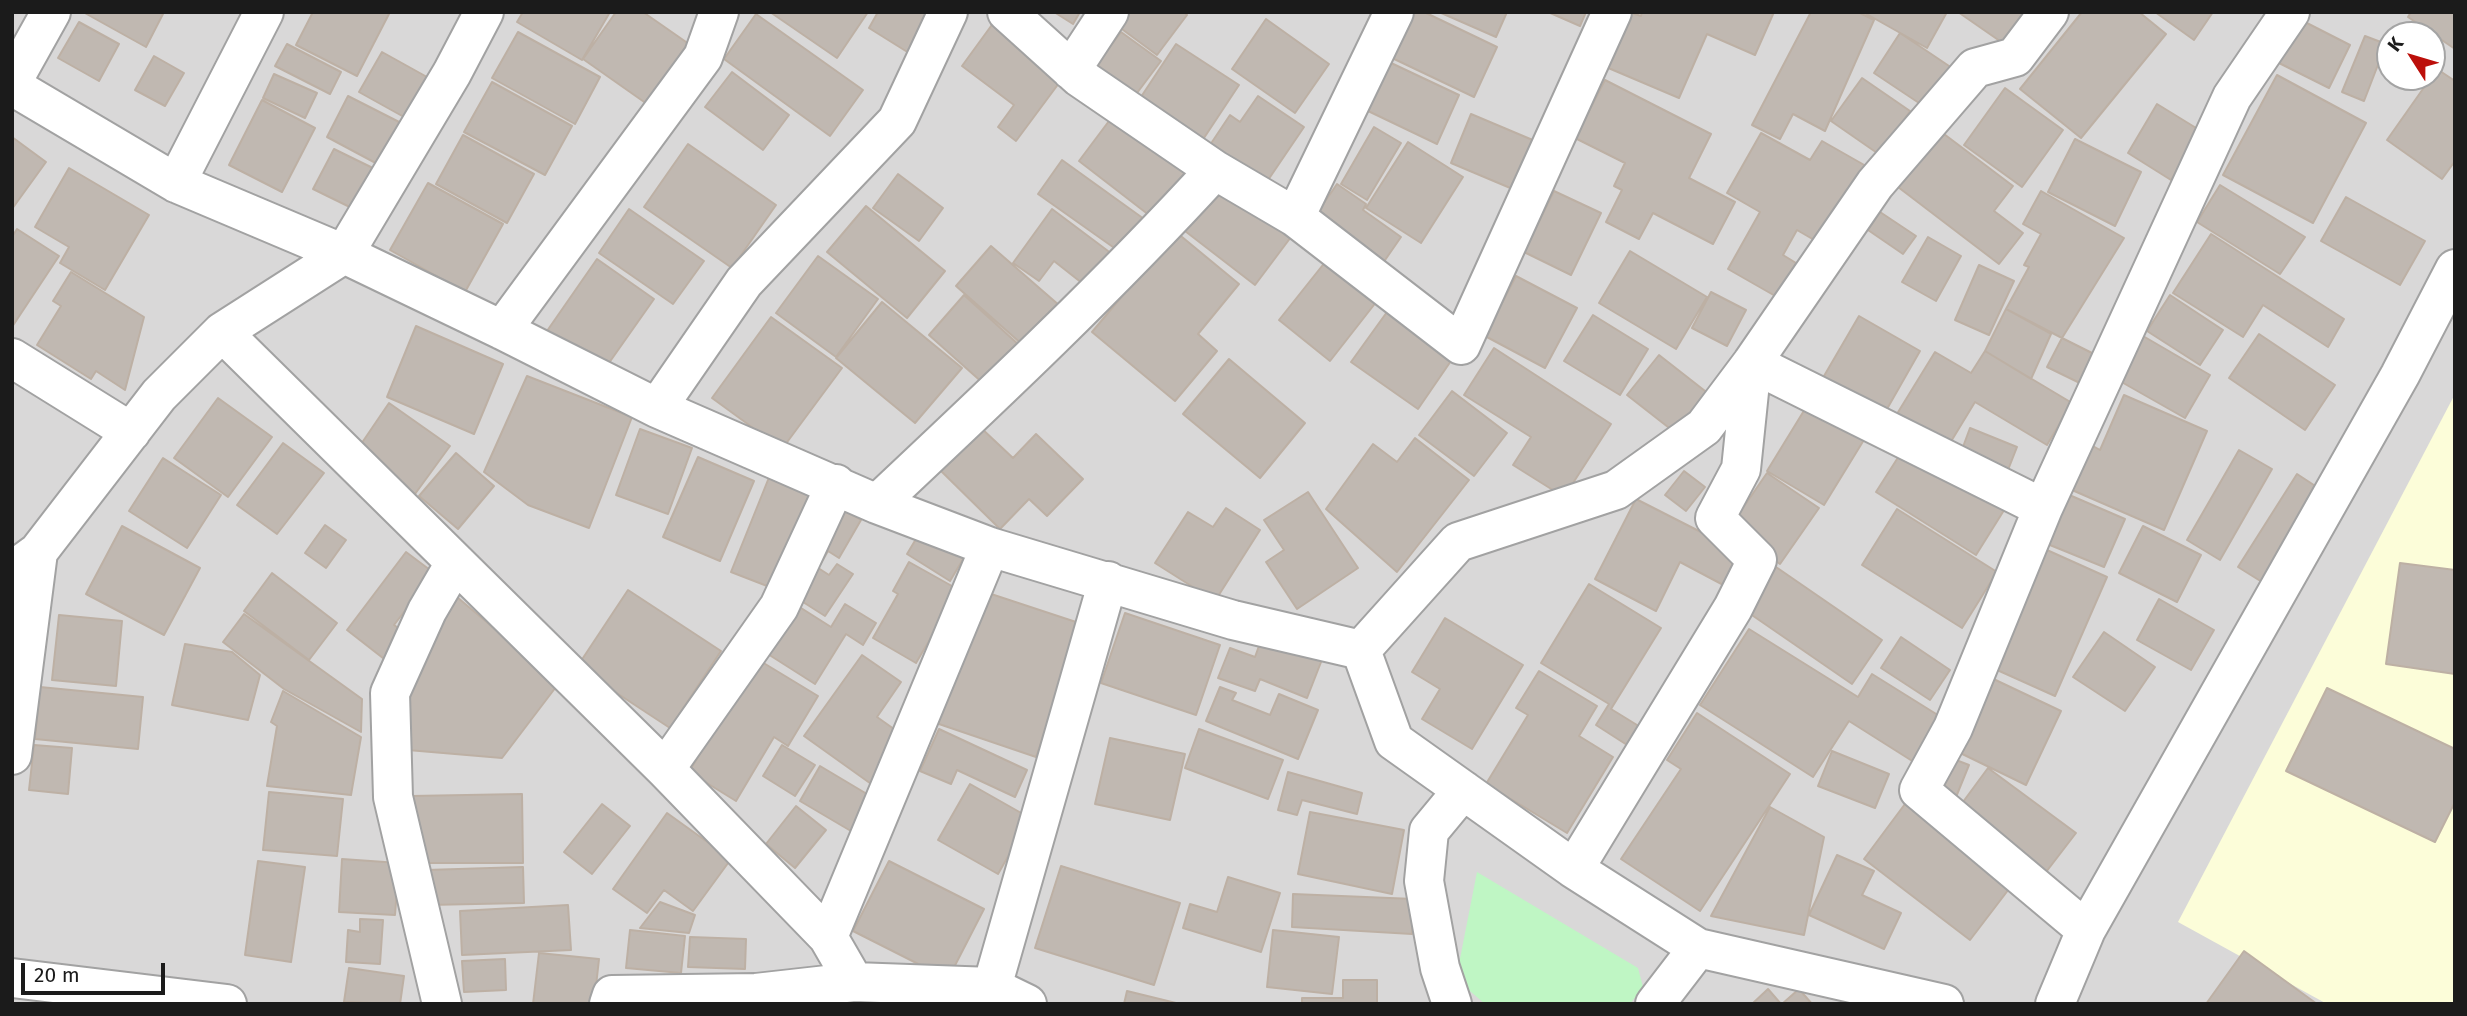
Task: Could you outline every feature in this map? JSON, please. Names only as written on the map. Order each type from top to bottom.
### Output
[{"type":"street","points":[[51,12],[12,84],[176,183],[344,254],[657,408],[877,503],[990,547],[1233,620],[1361,650]]},
{"type":"street","points":[[176,183],[264,12]]},
{"type":"street","points":[[12,755],[25,561],[159,395],[222,332],[344,254],[452,73],[484,12]]},
{"type":"street","points":[[502,330],[703,57],[719,12]]},
{"type":"street","points":[[657,408],[744,282],[897,121],[948,12]]},
{"type":"street","points":[[1007,12],[1071,70],[1215,170],[1295,217],[1461,345],[1612,12]]},
{"type":"street","points":[[1071,70],[1109,12]]},
{"type":"street","points":[[1295,217],[1394,12]]},
{"type":"street","points":[[1361,650],[1458,542],[1616,491],[1703,427],[1752,363],[1875,184],[1975,68],[2015,57],[2049,12]]},
{"type":"street","points":[[2086,930],[1919,790],[1952,728],[2043,508],[2232,97],[2290,12]]},
{"type":"street","points":[[877,503],[1034,356],[1137,254],[1215,170]]},
{"type":"street","points":[[2055,1004],[2086,930],[2393,387],[2455,269]]},
{"type":"street","points":[[222,332],[665,769],[828,937],[854,982]]},
{"type":"street","points":[[12,358],[131,432]]},
{"type":"street","points":[[1752,363],[2043,508]]},
{"type":"street","points":[[1574,869],[1733,608],[1757,561],[1715,518],[1741,469],[1752,363]]},
{"type":"street","points":[[665,769],[779,607],[836,484]]},
{"type":"street","points":[[828,937],[990,547]]},
{"type":"street","points":[[442,1004],[393,797],[390,693],[427,611],[456,563]]},
{"type":"street","points":[[992,987],[1108,581]]},
{"type":"street","points":[[1361,650],[1394,741],[1574,869],[1698,948],[1944,1004]]},
{"type":"street","points":[[1451,1004],[1440,968],[1424,881],[1429,831],[1463,790]]},
{"type":"street","points":[[1655,1004],[1698,948]]},
{"type":"street","points":[[12,978],[203,1002]]},
{"type":"street","points":[[609,1004],[612,995],[756,998],[854,982],[992,987],[1027,1004]]},
{"type":"shaded area","points":[[12,12],[2455,12],[2455,1004],[12,1004]]},
{"type":"shaded area","points":[[2455,394],[2455,1004],[2327,1004],[2178,922]]},
{"type":"green space","points":[[1477,872],[1638,968],[1643,987],[1630,1004],[1485,1004],[1456,979]]},
{"type":"building","points":[[83,12],[164,12],[146,47]]},
{"type":"building","points":[[313,12],[390,12],[357,76],[296,45]]},
{"type":"building","points":[[523,12],[610,12],[582,60],[517,22]]},
{"type":"building","points":[[616,12],[643,12],[699,51],[657,111],[583,59]]},
{"type":"building","points":[[770,12],[868,12],[837,58]]},
{"type":"building","points":[[878,12],[942,12],[917,58],[869,28]]},
{"type":"building","points":[[1054,12],[1080,12],[1073,24]]},
{"type":"building","points":[[1117,12],[1184,12],[1187,15],[1157,55],[1111,21]]},
{"type":"building","points":[[1412,12],[1424,12],[1497,47],[1474,97],[1390,57]]},
{"type":"building","points":[[1439,12],[1507,12],[1496,37]]},
{"type":"building","points":[[1548,12],[1586,12],[1580,26]]},
{"type":"building","points":[[1629,12],[1641,16],[1642,12],[1774,12],[1755,55],[1707,34],[1679,98],[1606,67]]},
{"type":"building","points":[[1811,12],[1858,12],[1874,20],[1825,131],[1793,114],[1780,139],[1752,125]]},
{"type":"building","points":[[1863,12],[1947,12],[1927,48]]},
{"type":"building","points":[[1958,12],[2031,12],[2007,46]]},
{"type":"building","points":[[2082,12],[2139,12],[2166,34],[2081,138],[2020,89]]},
{"type":"building","points":[[2155,12],[2213,12],[2194,40]]},
{"type":"building","points":[[2411,12],[2455,12],[2455,49],[2446,43],[2446,21],[2414,21],[2408,17]]},
{"type":"building","points":[[756,14],[863,90],[830,136],[724,59]]},
{"type":"building","points":[[1266,19],[1329,64],[1295,113],[1232,69]]},
{"type":"building","points":[[2299,19],[2350,45],[2329,88],[2277,62]]},
{"type":"building","points":[[79,22],[119,44],[99,81],[58,58]]},
{"type":"building","points":[[994,22],[1065,75],[1016,141],[998,127],[1014,105],[962,66]]},
{"type":"building","points":[[518,32],[600,77],[575,124],[492,78]]},
{"type":"building","points":[[1121,32],[1161,61],[1134,97],[1095,67]]},
{"type":"building","points":[[1900,33],[1952,68],[1925,107],[1874,73]]},
{"type":"building","points":[[2365,36],[2376,40],[2376,70],[2364,101],[2342,92]]},
{"type":"building","points":[[287,44],[341,72],[330,94],[275,66]]},
{"type":"building","points":[[1176,44],[1239,85],[1198,147],[1135,106]]},
{"type":"building","points":[[382,52],[436,82],[413,122],[359,92]]},
{"type":"building","points":[[154,56],[184,73],[165,106],[135,90]]},
{"type":"building","points":[[1389,62],[1459,95],[1437,144],[1366,110]]},
{"type":"building","points":[[732,72],[789,115],[763,150],[705,107]]},
{"type":"building","points":[[274,74],[317,93],[305,118],[263,98]]},
{"type":"building","points":[[2277,75],[2366,123],[2313,223],[2223,175]]},
{"type":"building","points":[[2446,75],[2455,81],[2455,161],[2442,179],[2387,140],[2422,91],[2446,91]]},
{"type":"building","points":[[1862,78],[1910,111],[1880,155],[1831,121]]},
{"type":"building","points":[[1605,80],[1711,134],[1689,178],[1735,202],[1713,244],[1653,213],[1639,239],[1606,222],[1622,190],[1614,186],[1625,163],[1575,138]]},
{"type":"building","points":[[492,82],[572,126],[545,175],[464,132]]},
{"type":"building","points":[[2005,88],[2063,130],[2022,187],[1964,145]]},
{"type":"building","points":[[348,96],[407,126],[385,168],[327,137]]},
{"type":"building","points":[[1258,96],[1304,127],[1264,186],[1208,148],[1230,115],[1240,122]]},
{"type":"building","points":[[262,100],[315,128],[282,192],[229,165]]},
{"type":"building","points":[[2157,104],[2201,131],[2171,180],[2128,153]]},
{"type":"building","points":[[1115,113],[1194,174],[1158,222],[1079,161]]},
{"type":"building","points":[[1471,114],[1535,141],[1515,190],[1451,163]]},
{"type":"building","points":[[1374,127],[1401,143],[1367,200],[1341,184]]},
{"type":"building","points":[[1940,131],[2013,186],[1994,211],[2023,233],[1999,264],[1898,187]]},
{"type":"building","points":[[1761,133],[1810,160],[1822,141],[1873,170],[1828,248],[1797,230],[1783,255],[1796,263],[1777,297],[1728,269],[1760,212],[1727,193]]},
{"type":"building","points":[[463,135],[534,174],[507,223],[436,184]]},
{"type":"building","points":[[12,137],[46,162],[12,209]]},
{"type":"building","points":[[2075,139],[2141,172],[2115,226],[2048,192]]},
{"type":"building","points":[[1408,142],[1463,177],[1421,243],[1366,208]]},
{"type":"building","points":[[688,144],[776,205],[732,268],[644,207]]},
{"type":"building","points":[[334,149],[383,173],[364,214],[313,189]]},
{"type":"building","points":[[1062,160],[1144,219],[1120,252],[1038,194]]},
{"type":"building","points":[[69,168],[149,215],[105,290],[60,263],[69,247],[35,227]]},
{"type":"building","points":[[898,174],[943,208],[919,241],[873,208]]},
{"type":"building","points":[[428,183],[503,224],[465,292],[390,250]]},
{"type":"building","points":[[1222,183],[1291,237],[1255,285],[1185,231]]},
{"type":"building","points":[[1337,184],[1366,204],[1363,210],[1401,237],[1383,263],[1315,216]]},
{"type":"building","points":[[2220,185],[2305,237],[2280,274],[2197,222]]},
{"type":"building","points":[[1554,191],[1601,213],[1571,275],[1524,252]]},
{"type":"building","points":[[2041,191],[2124,238],[2062,338],[2006,309],[2029,267],[2024,265],[2041,234],[2023,224]]},
{"type":"building","points":[[2346,197],[2425,241],[2400,285],[2321,241]]},
{"type":"building","points":[[866,206],[945,271],[907,318],[827,252]]},
{"type":"building","points":[[629,209],[704,261],[673,304],[599,253]]},
{"type":"building","points":[[1052,209],[1112,254],[1087,287],[1054,261],[1039,281],[1013,263]]},
{"type":"building","points":[[1880,212],[1916,236],[1903,254],[1868,230]]},
{"type":"building","points":[[17,229],[59,256],[12,327],[12,237]]},
{"type":"building","points":[[1176,232],[1239,284],[1198,334],[1217,351],[1175,401],[1092,332]]},
{"type":"building","points":[[2211,234],[2344,319],[2328,347],[2263,305],[2243,337],[2173,293]]},
{"type":"building","points":[[1928,237],[1961,256],[1936,301],[1902,282]]},
{"type":"building","points":[[991,246],[1060,306],[1024,346],[956,286]]},
{"type":"building","points":[[1630,251],[1707,297],[1676,349],[1599,303]]},
{"type":"building","points":[[818,256],[878,299],[836,357],[776,313]]},
{"type":"building","points":[[597,259],[654,299],[604,370],[547,331]]},
{"type":"building","points":[[1326,261],[1377,301],[1330,361],[1279,320]]},
{"type":"building","points":[[1979,265],[2014,281],[1989,335],[1955,320]]},
{"type":"building","points":[[71,272],[144,317],[125,390],[96,371],[91,379],[37,345],[61,306],[53,301]]},
{"type":"building","points":[[1516,276],[1577,308],[1545,368],[1485,336]]},
{"type":"building","points":[[1711,292],[1746,310],[1727,346],[1692,328]]},
{"type":"building","points":[[964,295],[1019,345],[984,384],[929,335]]},
{"type":"building","points":[[2170,295],[2223,330],[2200,365],[2147,331]]},
{"type":"building","points":[[882,302],[962,368],[915,423],[836,358]]},
{"type":"building","points":[[2006,309],[2051,334],[2031,379],[1985,351]]},
{"type":"building","points":[[1387,312],[1453,358],[1418,409],[1351,362]]},
{"type":"building","points":[[1593,315],[1648,349],[1620,395],[1564,361]]},
{"type":"building","points":[[1859,316],[1920,351],[1879,423],[1817,388]]},
{"type":"building","points":[[771,317],[842,368],[782,449],[712,398]]},
{"type":"building","points":[[416,326],[503,364],[474,434],[387,397]]},
{"type":"building","points":[[2259,334],[2335,385],[2305,430],[2229,378]]},
{"type":"building","points":[[2143,336],[2210,375],[2185,418],[2118,380]]},
{"type":"building","points":[[2062,338],[2102,358],[2088,387],[2047,367]]},
{"type":"building","points":[[1494,348],[1611,424],[1564,497],[1513,465],[1531,437],[1464,395]]},
{"type":"building","points":[[1985,351],[2072,403],[2047,445],[1975,402],[1944,453],[1892,422],[1935,352],[1971,373]]},
{"type":"building","points":[[1659,355],[1714,398],[1682,438],[1627,395]]},
{"type":"building","points":[[1229,359],[1305,423],[1260,478],[1183,414]]},
{"type":"building","points":[[527,376],[632,417],[589,528],[528,505],[484,472]]},
{"type":"building","points":[[1452,391],[1507,433],[1474,476],[1419,435]]},
{"type":"building","points":[[2124,395],[2207,431],[2164,530],[2072,490],[2091,445],[2100,450]]},
{"type":"building","points":[[1813,396],[1870,430],[1824,505],[1767,471]]},
{"type":"building","points":[[218,398],[272,437],[228,497],[174,458]]},
{"type":"building","points":[[389,403],[450,446],[415,494],[355,453]]},
{"type":"building","points":[[980,427],[1013,458],[1036,434],[1083,479],[1047,516],[1029,499],[1000,529],[939,469]]},
{"type":"building","points":[[1970,428],[2017,447],[2006,475],[1960,455]]},
{"type":"building","points":[[640,429],[692,448],[668,514],[616,495]]},
{"type":"building","points":[[1415,438],[1469,480],[1397,572],[1326,509],[1373,444],[1397,462]]},
{"type":"building","points":[[283,443],[324,473],[277,534],[237,505]]},
{"type":"building","points":[[1906,445],[2006,507],[1976,555],[1876,492]]},
{"type":"building","points":[[2239,450],[2272,469],[2220,560],[2187,540]]},
{"type":"building","points":[[456,453],[494,486],[458,529],[419,496]]},
{"type":"building","points":[[698,457],[754,481],[720,561],[663,537]]},
{"type":"building","points":[[163,458],[221,495],[187,548],[129,511]]},
{"type":"building","points":[[1684,471],[1705,487],[1686,511],[1665,495]]},
{"type":"building","points":[[1767,473],[1819,508],[1780,564],[1729,528]]},
{"type":"building","points":[[2297,474],[2323,491],[2262,582],[2238,567]]},
{"type":"building","points":[[770,475],[819,494],[780,591],[731,572]]},
{"type":"building","points":[[1308,492],[1358,568],[1297,609],[1266,562],[1284,550],[1264,520]]},
{"type":"building","points":[[2067,494],[2125,519],[2104,567],[2045,543]]},
{"type":"building","points":[[1636,499],[1746,555],[1729,588],[1680,562],[1656,611],[1595,579]]},
{"type":"building","points":[[835,505],[861,520],[839,558],[828,551],[820,565],[805,556]]},
{"type":"building","points":[[1226,508],[1260,530],[1215,601],[1155,563],[1188,512],[1213,527]]},
{"type":"building","points":[[1897,509],[1997,572],[1962,628],[1862,565]]},
{"type":"building","points":[[325,525],[346,540],[326,568],[305,553]]},
{"type":"building","points":[[122,526],[200,568],[164,635],[86,594]]},
{"type":"building","points":[[2143,526],[2201,555],[2177,602],[2119,573]]},
{"type":"building","points":[[922,529],[965,556],[950,581],[907,554]]},
{"type":"building","points":[[2038,546],[2107,577],[2055,696],[1986,665]]},
{"type":"building","points":[[406,552],[434,573],[394,625],[408,635],[388,662],[347,630]]},
{"type":"building","points":[[909,562],[959,590],[916,663],[873,638],[898,594],[893,591]]},
{"type":"building","points":[[2400,563],[2455,570],[2455,674],[2386,664]]},
{"type":"building","points":[[812,564],[829,575],[837,564],[853,574],[825,616],[792,595]]},
{"type":"building","points":[[1776,567],[1882,640],[1852,684],[1746,611]]},
{"type":"building","points":[[272,573],[337,623],[309,660],[244,611]]},
{"type":"building","points":[[1589,584],[1661,628],[1611,709],[1650,733],[1638,752],[1596,725],[1609,704],[1541,663]]},
{"type":"building","points":[[628,590],[721,651],[670,728],[577,667]]},
{"type":"building","points":[[982,591],[1082,624],[1036,757],[936,723]]},
{"type":"building","points":[[451,592],[559,683],[502,758],[396,749],[406,672]]},
{"type":"building","points":[[2159,599],[2214,630],[2191,670],[2137,640]]},
{"type":"building","points":[[790,601],[831,627],[845,604],[876,623],[863,645],[846,634],[815,684],[760,649]]},
{"type":"building","points":[[1125,613],[1220,645],[1196,715],[1101,683]]},
{"type":"building","points":[[244,614],[362,699],[361,732],[284,689],[223,642]]},
{"type":"building","points":[[59,615],[122,621],[116,686],[52,680]]},
{"type":"building","points":[[1445,618],[1523,665],[1472,749],[1422,719],[1440,689],[1412,672]]},
{"type":"building","points":[[1749,629],[1858,697],[1872,674],[1949,722],[1917,764],[1849,721],[1813,777],[1700,705]]},
{"type":"building","points":[[2104,632],[2155,667],[2125,711],[2073,677]]},
{"type":"building","points":[[1263,635],[1323,657],[1307,698],[1260,679],[1255,691],[1218,678],[1230,648],[1255,657]]},
{"type":"building","points":[[1901,637],[1950,670],[1930,700],[1881,668]]},
{"type":"building","points":[[185,644],[232,652],[260,675],[248,720],[172,705]]},
{"type":"building","points":[[862,655],[901,682],[877,717],[908,739],[874,786],[804,736]]},
{"type":"building","points":[[757,659],[818,696],[788,746],[774,737],[736,801],[689,772]]},
{"type":"building","points":[[1539,671],[1597,706],[1579,736],[1613,757],[1567,833],[1486,784],[1528,715],[1516,708]]},
{"type":"building","points":[[1985,675],[2061,711],[2026,785],[1950,748]]},
{"type":"building","points":[[40,687],[143,697],[138,749],[35,739]]},
{"type":"building","points":[[1220,687],[1236,693],[1232,700],[1270,715],[1279,694],[1318,710],[1298,759],[1206,721]]},
{"type":"building","points":[[2327,688],[2455,749],[2455,802],[2435,842],[2286,771]]},
{"type":"building","points":[[283,691],[361,737],[351,795],[267,786],[277,726],[271,722]]},
{"type":"building","points":[[1697,713],[1790,774],[1700,911],[1621,859],[1681,769],[1667,760]]},
{"type":"building","points":[[939,729],[1027,770],[1015,797],[957,770],[951,784],[920,771]]},
{"type":"building","points":[[1199,729],[1283,760],[1268,799],[1185,768]]},
{"type":"building","points":[[1110,738],[1185,754],[1170,820],[1095,804]]},
{"type":"building","points":[[34,745],[72,748],[68,794],[29,790]]},
{"type":"building","points":[[782,745],[815,765],[795,796],[763,776]]},
{"type":"building","points":[[1832,751],[1889,774],[1875,808],[1818,786]]},
{"type":"building","points":[[1943,755],[1969,765],[1956,797],[1931,787]]},
{"type":"building","points":[[820,766],[877,800],[856,834],[800,801]]},
{"type":"building","points":[[1988,768],[2076,833],[2043,876],[1960,806]]},
{"type":"building","points":[[1288,772],[1362,793],[1357,814],[1302,800],[1297,815],[1278,810]]},
{"type":"building","points":[[970,784],[1030,818],[998,874],[938,840]]},
{"type":"building","points":[[269,792],[343,799],[337,856],[263,850]]},
{"type":"building","points":[[522,794],[523,863],[428,863],[411,796]]},
{"type":"building","points":[[602,804],[630,826],[592,874],[564,852]]},
{"type":"building","points":[[1905,804],[2012,885],[1970,940],[1864,859]]},
{"type":"building","points":[[796,806],[826,830],[795,868],[766,844]]},
{"type":"building","points":[[1770,807],[1824,837],[1804,935],[1711,916]]},
{"type":"building","points":[[1310,812],[1404,830],[1392,894],[1298,874]]},
{"type":"building","points":[[667,813],[731,859],[693,911],[664,890],[647,913],[613,889]]},
{"type":"building","points":[[1837,855],[1874,871],[1862,895],[1901,913],[1884,949],[1809,915]]},
{"type":"building","points":[[342,859],[399,863],[395,915],[339,912]]},
{"type":"building","points":[[258,861],[305,867],[291,962],[245,955]]},
{"type":"building","points":[[889,861],[984,909],[948,979],[853,931]]},
{"type":"building","points":[[1061,866],[1180,903],[1154,985],[1035,948]]},
{"type":"building","points":[[523,867],[524,903],[427,905],[426,870]]},
{"type":"building","points":[[1228,877],[1280,893],[1261,952],[1183,928],[1190,904],[1217,912]]},
{"type":"building","points":[[1293,894],[1414,899],[1412,934],[1292,927]]},
{"type":"building","points":[[660,902],[695,915],[689,933],[640,928]]},
{"type":"building","points":[[568,905],[571,950],[462,955],[460,911]]},
{"type":"building","points":[[360,919],[383,920],[380,964],[346,962],[348,930],[360,932]]},
{"type":"building","points":[[630,930],[685,936],[681,973],[626,968]]},
{"type":"building","points":[[1273,930],[1339,937],[1332,994],[1267,987]]},
{"type":"building","points":[[690,937],[746,939],[745,969],[688,967]]},
{"type":"building","points":[[2244,951],[2317,1004],[2206,1004]]},
{"type":"building","points":[[539,953],[599,959],[594,1004],[533,1004]]},
{"type":"building","points":[[505,959],[506,990],[464,992],[462,961]]},
{"type":"building","points":[[349,968],[404,976],[400,1004],[344,1002]]},
{"type":"building","points":[[1343,980],[1377,980],[1377,1004],[1302,1004],[1302,998],[1343,998]]},
{"type":"building","points":[[1768,989],[1781,1004],[1752,1004]]},
{"type":"building","points":[[1799,989],[1812,1004],[1782,1004]]},
{"type":"building","points":[[1127,991],[1180,1004],[1124,1004]]}]
